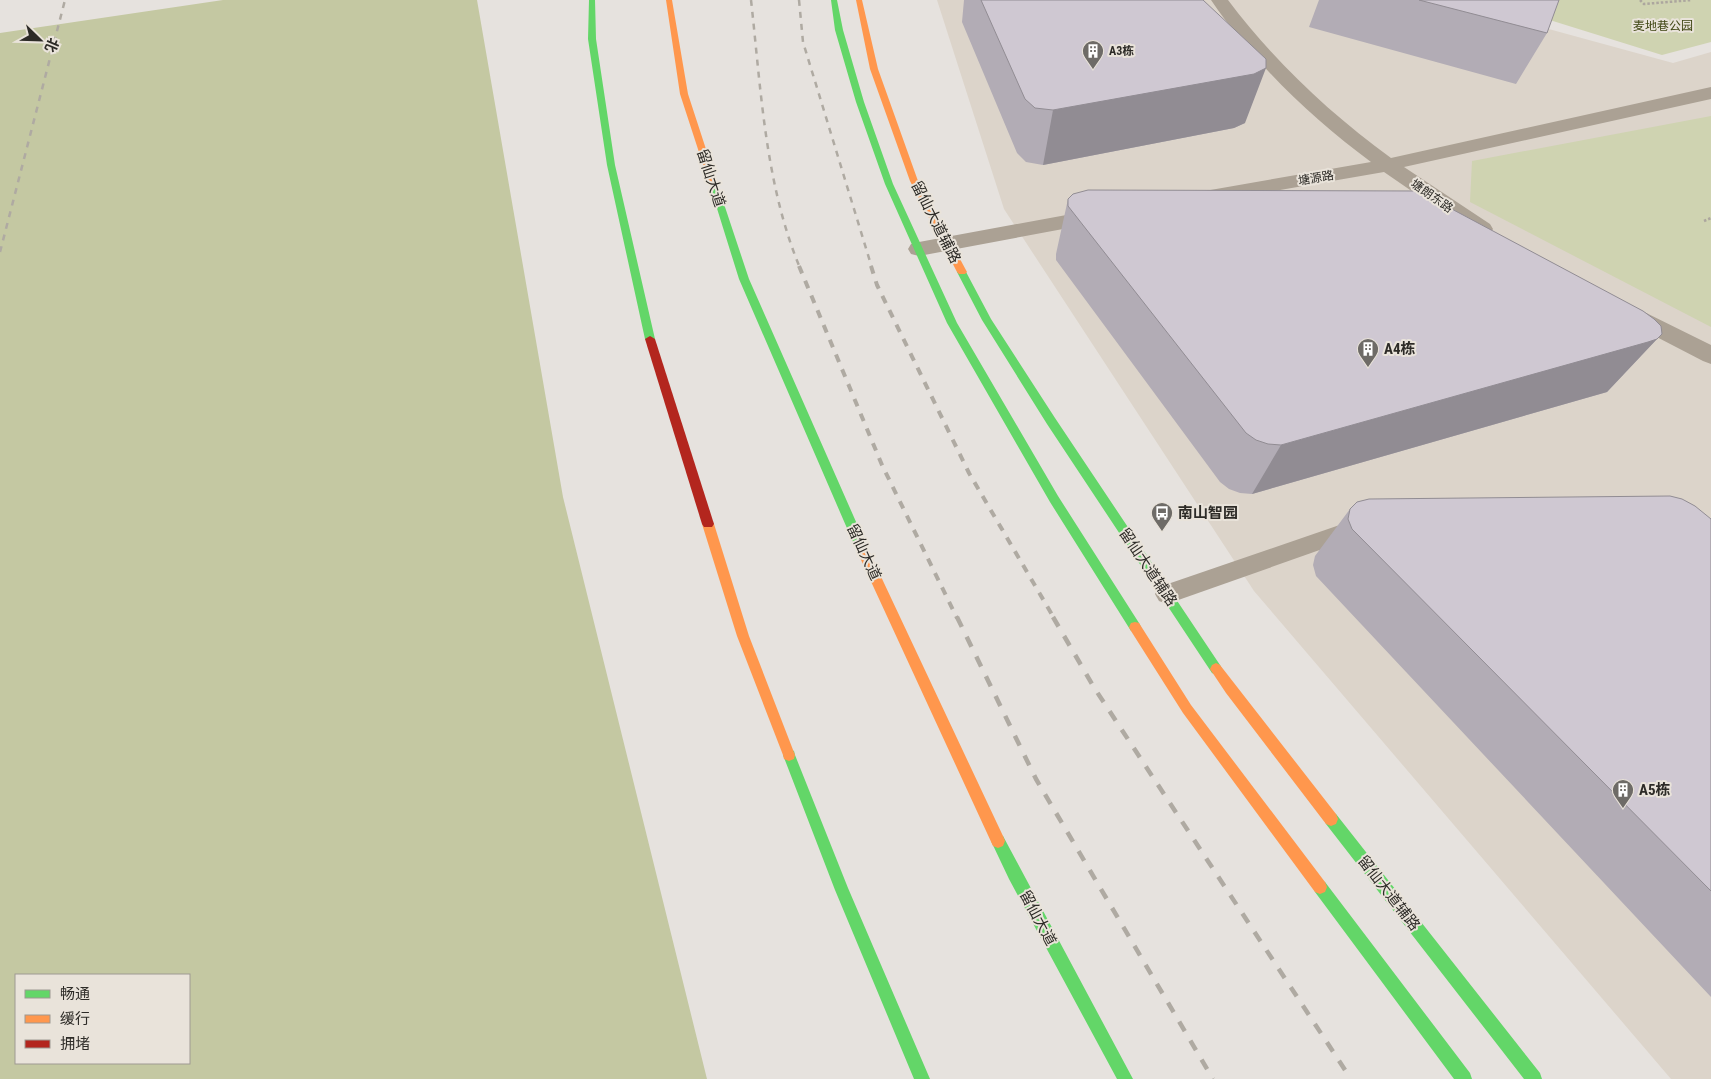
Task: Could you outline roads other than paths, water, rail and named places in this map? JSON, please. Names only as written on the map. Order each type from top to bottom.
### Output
[{"type":"main road","points":[[592,0],[592,39],[611,165],[645,324],[743,636],[842,890],[922,1079]]},
{"type":"main road","name":"留仙大道","points":[[669,0],[684,94],[744,279],[839,500],[1014,874],[1125,1079]]},
{"type":"main road","name":"留仙大道辅路","points":[[834,0],[839,30],[860,102],[889,184],[952,323],[1054,499],[1187,709],[1464,1079]]},
{"type":"main road","name":"留仙大道辅路","points":[[859,0],[874,69],[914,181],[987,320],[1035,396],[1230,689],[1534,1079]]},
{"type":"street","name":"塘朗东路","points":[[1219,0],[1269,62],[1322,112],[1388,165],[1459,214],[1501,240]]},
{"type":"street","name":"塘源路","points":[[1186,201],[1388,165],[1711,93]]},
{"type":"street","points":[[919,249],[1118,213]]},
{"type":"street","points":[[1607,301],[1711,355]]},
{"type":"lane","points":[[1166,594],[1379,520]]},
{"type":"railway","points":[[0,252],[65,0]]},
{"type":"railway","points":[[751,0],[766,136],[772,170],[788,236],[800,268]]},
{"type":"railway","points":[[799,0],[803,42],[872,268]]},
{"type":"railway","points":[[799,266],[882,465],[957,618]]},
{"type":"railway","points":[[871,266],[877,285],[969,473],[1054,618]]},
{"type":"railway","points":[[957,617],[1036,779],[1213,1079]]},
{"type":"railway","points":[[1053,617],[1095,689],[1351,1079]]},
{"type":"place","name":"A3栋","points":[[1093,70]]},
{"type":"place","name":"A4栋","points":[[1368,368]]},
{"type":"place","name":"南山智园","points":[[1162,532]]},
{"type":"place","name":"A5栋","points":[[1623,809]]},
{"type":"park label","name":"麦地巷公园","points":[[1663,26]]}]
